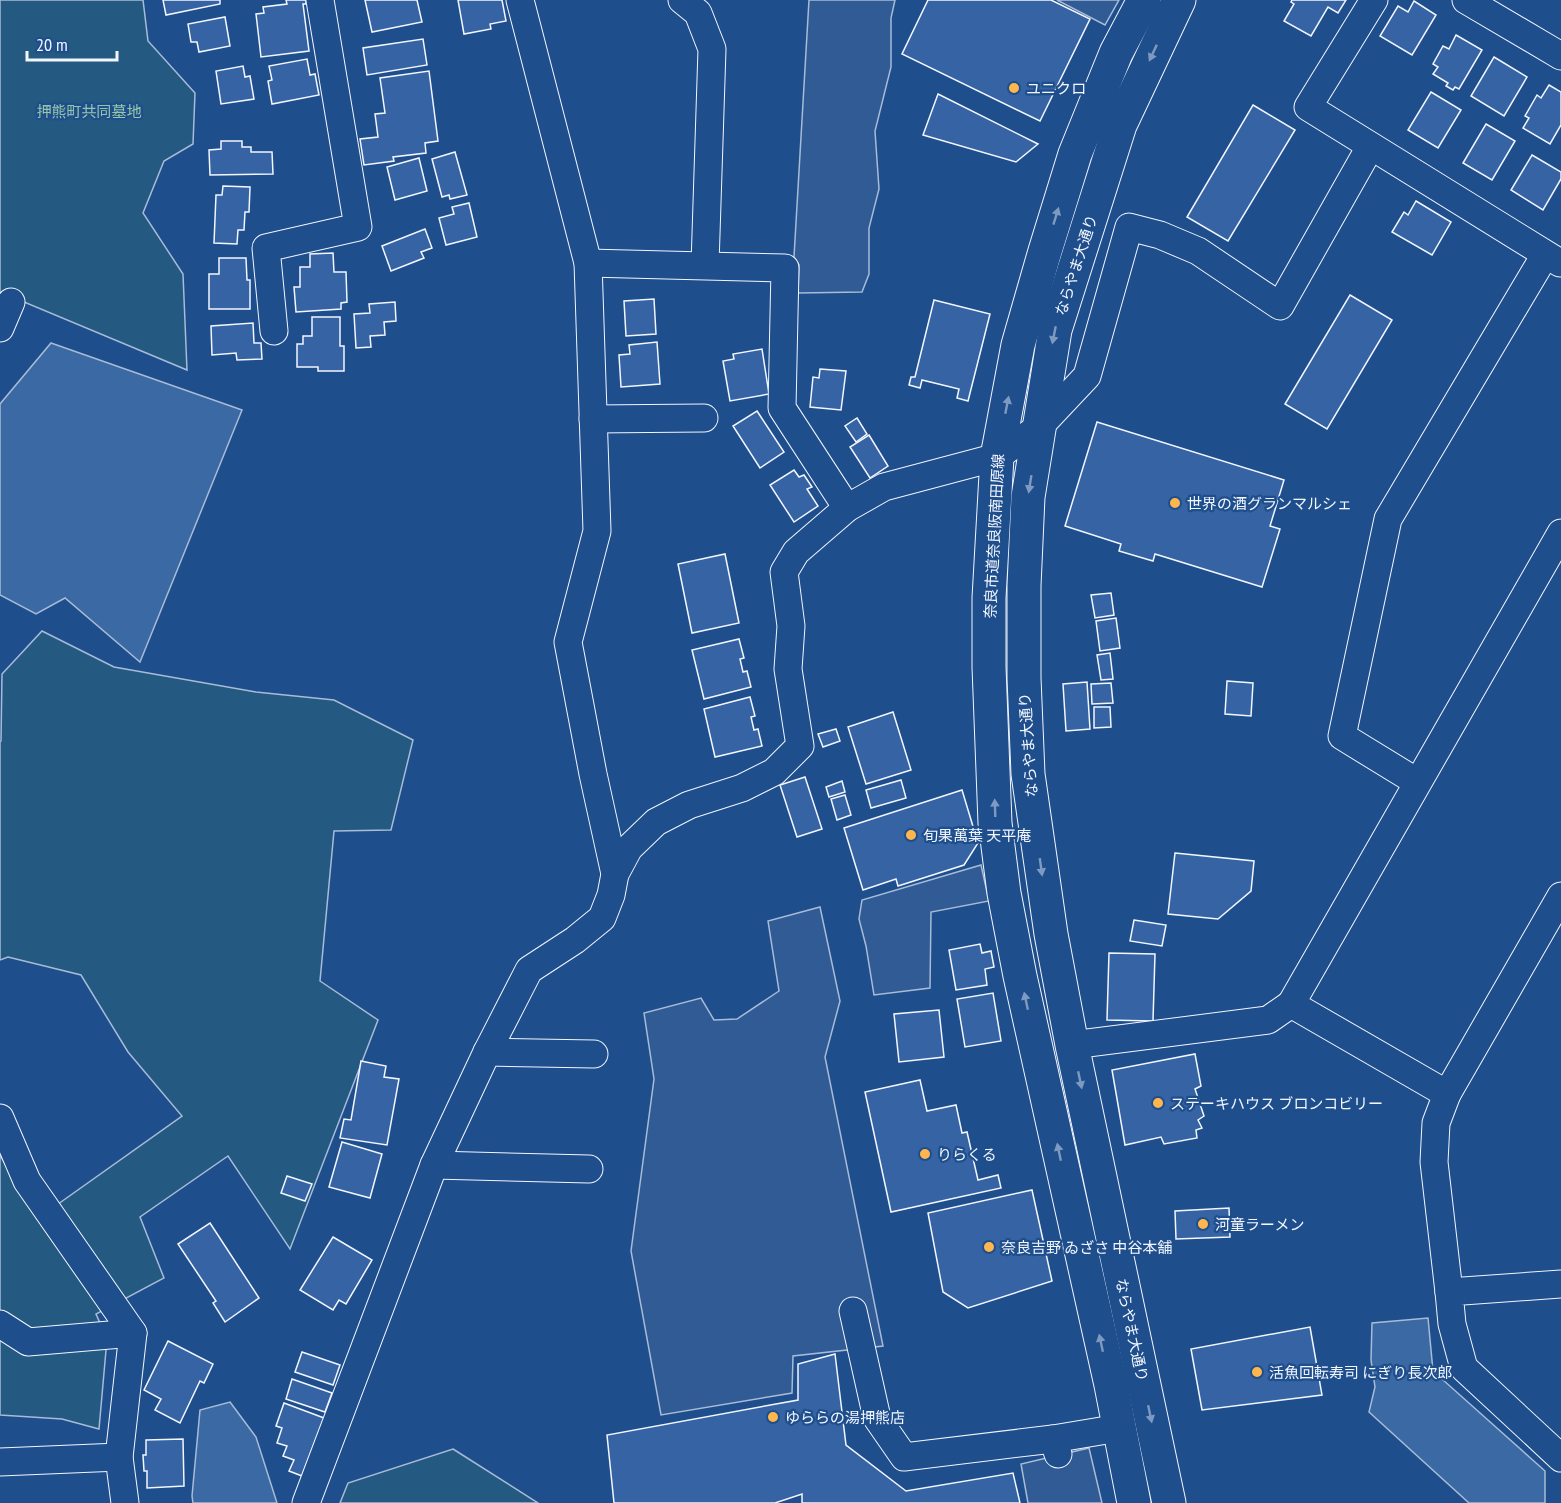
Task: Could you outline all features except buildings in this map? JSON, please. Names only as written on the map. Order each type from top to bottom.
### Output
[{"type":"street","points":[[274,331],[266,248],[358,227],[321,0]]},
{"type":"street","points":[[682,0],[698,14],[712,49],[705,265]]},
{"type":"street","name":"奈良市道奈良阪南田原線","points":[[1119,1428],[1004,893],[995,823],[989,667],[989,598],[997,457],[1018,345],[1075,154],[1116,53],[1144,0]]},
{"type":"street","name":"ならやま大通り","points":[[1169,1503],[1072,1045],[1051,934],[1028,774],[1024,678],[1028,497],[1055,330],[1120,125],[1179,0]]},
{"type":"street","points":[[1374,0],[1308,107],[1553,259],[1388,519],[1342,736],[1417,782]]},
{"type":"street","points":[[1466,0],[1561,56]]},
{"type":"street","points":[[306,1503],[434,1165],[487,1052],[529,970],[575,940],[602,918],[612,896],[615,874],[568,642],[597,531],[588,263],[529,3]]},
{"type":"street","points":[[615,874],[629,848],[656,822],[689,805],[742,788],[774,772],[800,746],[788,669],[791,626],[784,572],[796,552],[847,508],[884,487],[997,457],[1039,427],[1087,376],[1129,227],[1160,235],[1198,251],[1280,306],[1370,147]]},
{"type":"street","points":[[588,263],[785,268],[782,408],[847,508]]},
{"type":"street","points":[[0,328],[12,302]]},
{"type":"street","points":[[593,419],[704,418]]},
{"type":"street","points":[[1072,1045],[1268,1020],[1291,1004],[1561,533]]},
{"type":"street","points":[[1561,896],[1447,1094],[1436,1123],[1434,1162],[1452,1324],[1464,1368],[1561,1458]]},
{"type":"street","points":[[1291,1004],[1447,1094]]},
{"type":"street","points":[[487,1052],[594,1054]]},
{"type":"street","points":[[0,1118],[27,1181],[133,1333],[119,1457],[125,1503]]},
{"type":"street","points":[[434,1165],[589,1169]]},
{"type":"street","points":[[1449,1292],[1561,1284]]},
{"type":"street","points":[[853,1311],[877,1418],[904,1457],[1056,1447],[1119,1428],[1134,1503]]},
{"type":"street","points":[[0,1324],[28,1342],[133,1333]]},
{"type":"street","points":[[0,1462],[119,1457]]},
{"type":"green space","name":"押熊町共同墓地","points":[[0,0],[143,0],[148,41],[195,93],[193,144],[164,161],[143,213],[183,274],[187,370],[0,292]]},
{"type":"green space","points":[[42,631],[114,667],[256,692],[334,700],[413,740],[391,830],[334,831],[320,981],[378,1020],[290,1249],[228,1156],[140,1217],[164,1278],[96,1314],[107,1339],[99,1429],[62,1419],[0,1415],[0,1155],[37,1219],[182,1116],[128,1052],[81,975],[8,957],[0,960],[2,674]]},
{"type":"green space","points":[[453,1449],[538,1503],[340,1503],[348,1483]]},
{"type":"shaded area","points":[[809,0],[895,0],[891,18],[891,67],[875,131],[879,189],[869,228],[869,274],[862,292],[798,293],[799,265],[794,257]]},
{"type":"shaded area","points":[[1057,0],[1119,0],[1105,25]]},
{"type":"shaded area","points":[[51,343],[242,410],[140,662],[65,598],[36,614],[0,595],[0,404]]},
{"type":"shaded area","points":[[981,865],[989,901],[931,912],[930,988],[874,995],[859,919],[862,900]]},
{"type":"shaded area","points":[[820,907],[840,1001],[825,1057],[883,1346],[793,1356],[792,1393],[661,1415],[631,1251],[654,1079],[644,1013],[701,998],[714,1020],[737,1019],[779,991],[768,921]]},
{"type":"shaded area","points":[[1428,1318],[1433,1371],[1545,1471],[1545,1503],[1469,1503],[1369,1412],[1375,1387],[1371,1360],[1372,1323]]},
{"type":"shaded area","points":[[230,1402],[256,1437],[277,1503],[193,1503],[200,1410]]},
{"type":"shaded area","points":[[1089,1448],[1102,1503],[1028,1503],[1021,1464]]},
{"type":"place","name":"ユニクロ","points":[[1014,88]]},
{"type":"place","name":"世界の酒グランマルシェ","points":[[1175,503]]},
{"type":"place","name":"旬果萬葉 天平庵","points":[[911,835]]},
{"type":"place","name":"ステーキハウス ブロンコビリー","points":[[1158,1103]]},
{"type":"place","name":"りらくる","points":[[925,1154]]},
{"type":"place","name":"河童ラーメン","points":[[1203,1224]]},
{"type":"place","name":"奈良吉野 ゐざさ 中谷本舗","points":[[989,1247]]},
{"type":"place","name":"活魚回転寿司 にぎり長次郎","points":[[1257,1372]]},
{"type":"place","name":"ゆららの湯押熊店","points":[[773,1417]]}]
